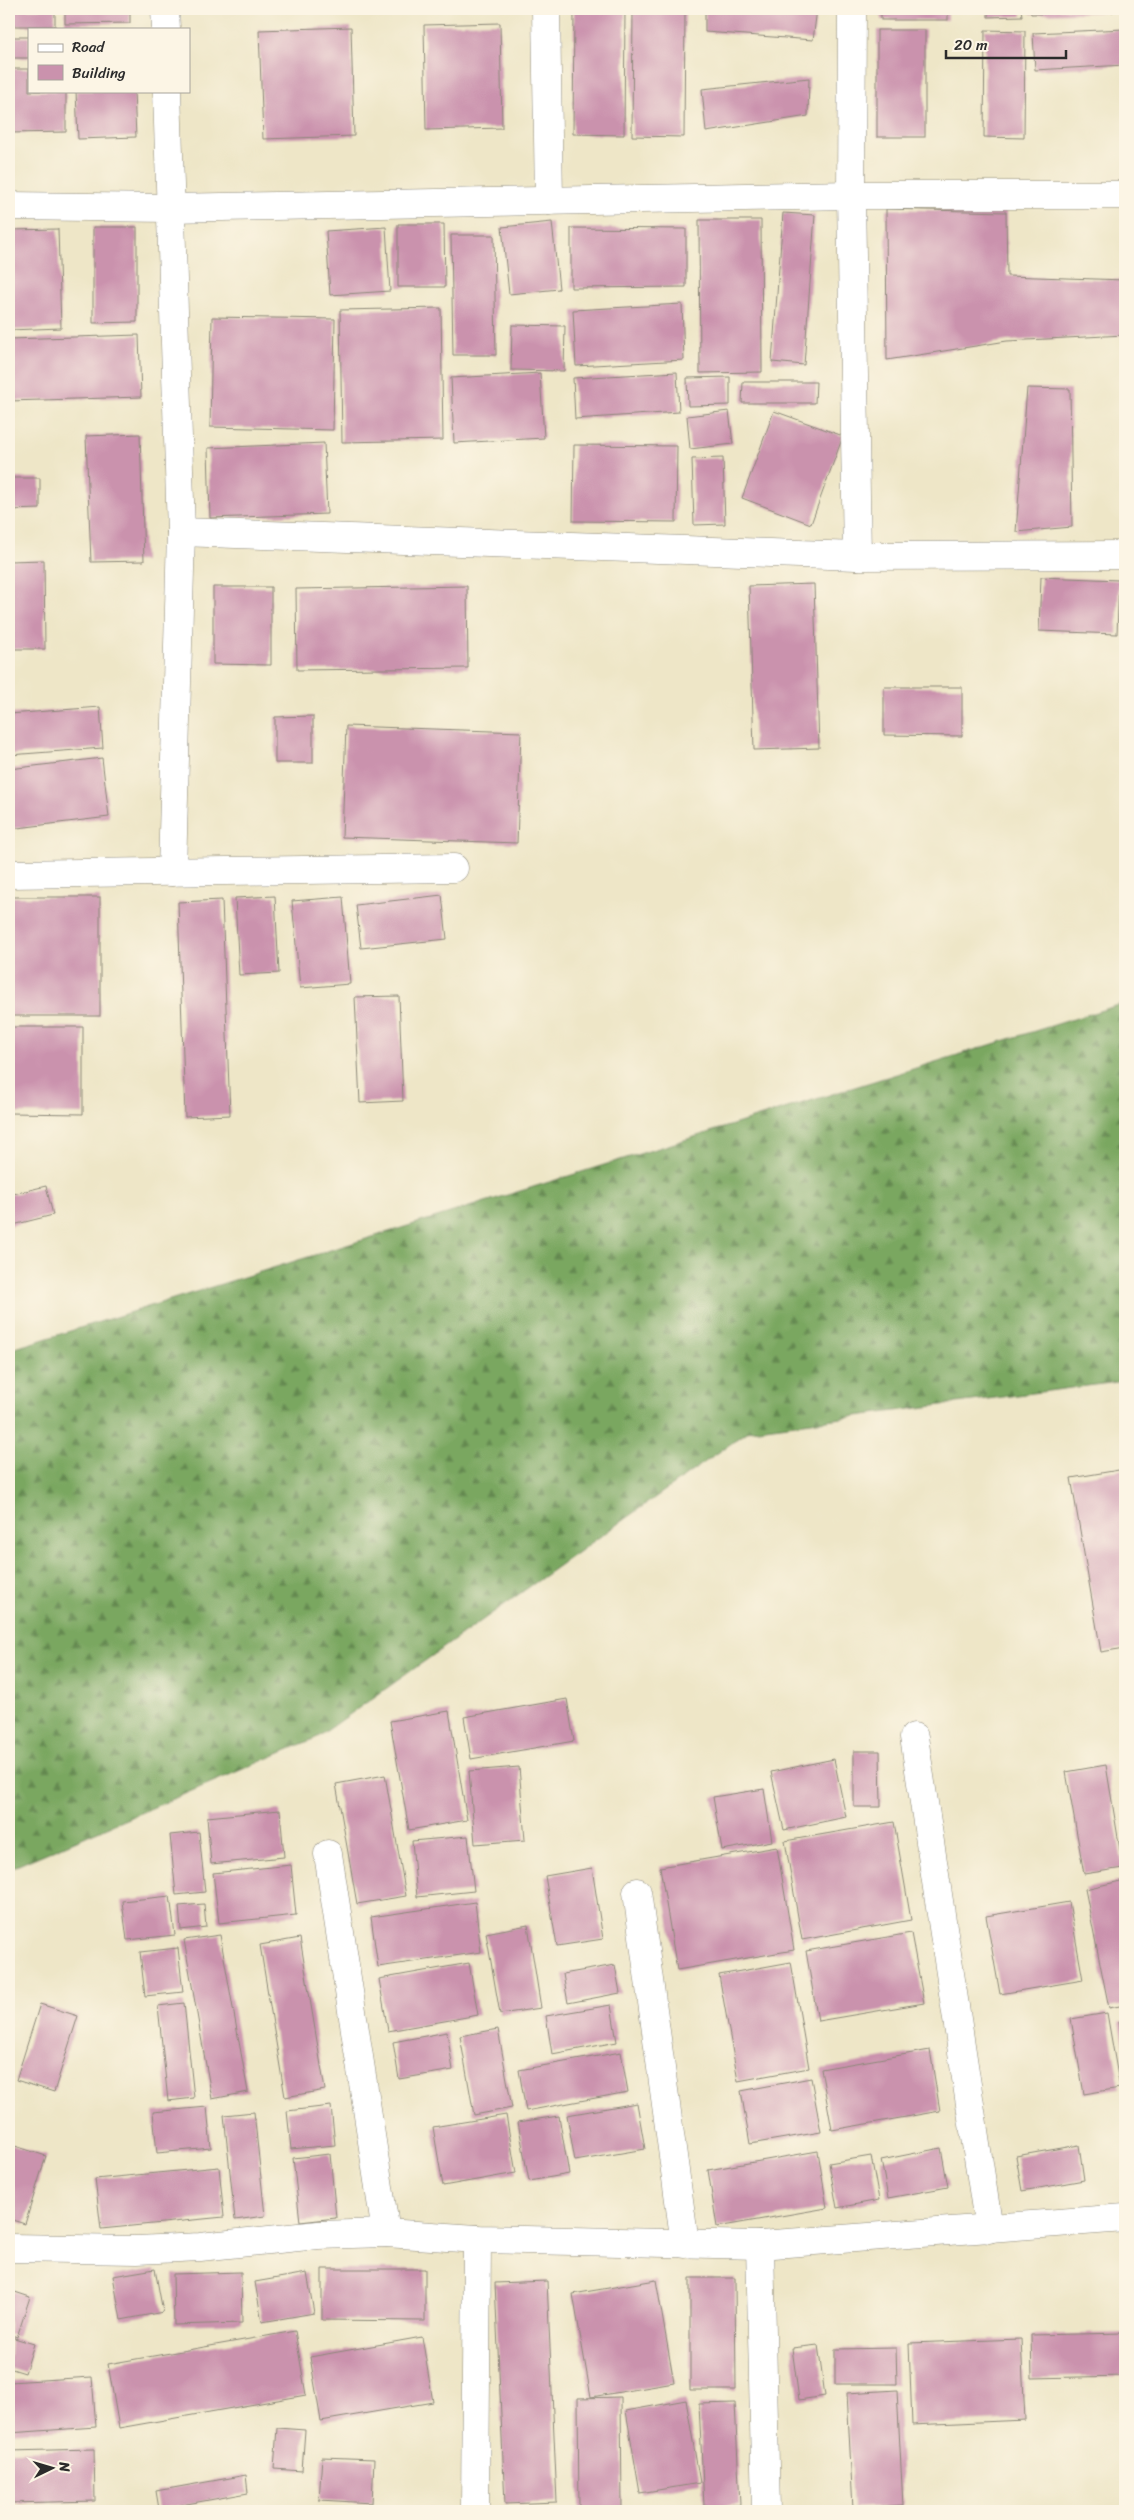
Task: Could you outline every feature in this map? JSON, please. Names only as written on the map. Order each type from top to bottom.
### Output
[{"type":"street","points":[[165,9],[166,28]]},
{"type":"street","points":[[546,9],[548,201]]},
{"type":"street","points":[[852,9],[851,195],[857,556]]},
{"type":"street","points":[[167,92],[169,208],[181,532],[172,872]]},
{"type":"street","points":[[9,206],[169,208],[851,195],[1125,195]]},
{"type":"street","points":[[181,532],[857,556],[1125,555]]},
{"type":"street","points":[[9,874],[454,868]]},
{"type":"street","points":[[914,1737],[989,2229]]},
{"type":"street","points":[[328,1854],[386,2233]]},
{"type":"street","points":[[637,1892],[686,2244]]},
{"type":"street","points":[[9,2248],[137,2250],[200,2247],[318,2235],[386,2233],[477,2239],[760,2246],[1125,2218]]},
{"type":"street","points":[[476,2511],[477,2239]]},
{"type":"street","points":[[760,2246],[766,2511]]},
{"type":"green space","points":[[1125,1003],[1125,1381],[750,1430],[318,1737],[9,1869],[9,1350]]},
{"type":"building","points":[[9,9],[55,9],[55,26],[9,26]]},
{"type":"building","points":[[65,9],[130,9],[130,23],[65,24]]},
{"type":"building","points":[[574,9],[625,9],[624,135],[573,134]]},
{"type":"building","points":[[633,9],[685,9],[684,137],[632,136]]},
{"type":"building","points":[[705,9],[817,9],[813,40],[705,32]]},
{"type":"building","points":[[881,9],[948,9],[948,20],[881,20]]},
{"type":"building","points":[[988,9],[1021,9],[1022,16],[988,17]]},
{"type":"building","points":[[1030,9],[1113,9],[1113,12],[1031,14]]},
{"type":"building","points":[[500,23],[502,128],[426,130],[424,25]]},
{"type":"building","points":[[351,27],[354,136],[263,139],[259,30]]},
{"type":"building","points":[[1125,29],[1125,65],[1035,70],[1033,33]]},
{"type":"building","points":[[877,30],[925,30],[925,137],[877,137]]},
{"type":"building","points":[[985,30],[1025,31],[1024,138],[984,137]]},
{"type":"building","points":[[9,37],[28,37],[28,58],[9,58]]},
{"type":"building","points":[[9,69],[28,69],[28,92],[66,92],[66,132],[9,133]]},
{"type":"building","points":[[809,78],[808,116],[706,132],[702,89]]},
{"type":"building","points":[[76,92],[134,92],[136,137],[78,139]]},
{"type":"building","points":[[886,209],[1006,212],[1007,276],[1125,280],[1125,335],[1007,341],[887,360]]},
{"type":"building","points":[[783,213],[815,215],[804,365],[772,362]]},
{"type":"building","points":[[699,220],[761,220],[762,372],[700,373]]},
{"type":"building","points":[[552,222],[559,289],[509,294],[502,227]]},
{"type":"building","points":[[398,224],[444,224],[445,287],[398,287]]},
{"type":"building","points":[[93,227],[137,227],[137,322],[93,323]]},
{"type":"building","points":[[386,227],[390,291],[330,295],[326,231]]},
{"type":"building","points":[[571,228],[686,229],[686,287],[571,288]]},
{"type":"building","points":[[58,229],[61,328],[9,330],[9,230]]},
{"type":"building","points":[[451,235],[494,235],[496,355],[453,355]]},
{"type":"building","points":[[682,304],[684,360],[576,366],[573,310]]},
{"type":"building","points":[[441,308],[443,440],[342,442],[340,310]]},
{"type":"building","points":[[212,317],[335,319],[333,430],[210,427]]},
{"type":"building","points":[[512,325],[565,326],[564,371],[511,370]]},
{"type":"building","points":[[139,335],[141,397],[9,401],[9,339]]},
{"type":"building","points":[[677,372],[679,412],[575,419],[573,378]]},
{"type":"building","points":[[540,373],[544,438],[454,443],[451,378]]},
{"type":"building","points":[[730,377],[730,405],[688,406],[687,378]]},
{"type":"building","points":[[743,382],[816,382],[815,403],[742,403]]},
{"type":"building","points":[[1027,388],[1070,389],[1072,527],[1016,532]]},
{"type":"building","points":[[729,411],[733,444],[690,449],[687,416]]},
{"type":"building","points":[[774,411],[843,436],[811,524],[742,498]]},
{"type":"building","points":[[140,434],[144,561],[91,562],[86,436]]},
{"type":"building","points":[[324,443],[327,514],[210,518],[208,448]]},
{"type":"building","points":[[574,445],[677,446],[676,522],[573,521]]},
{"type":"building","points":[[723,458],[725,524],[694,525],[692,459]]},
{"type":"building","points":[[9,478],[40,478],[40,509],[9,510]]},
{"type":"building","points":[[44,560],[45,649],[9,649],[9,561]]},
{"type":"building","points":[[1041,577],[1119,580],[1117,634],[1039,631]]},
{"type":"building","points":[[814,584],[819,748],[754,750],[749,586]]},
{"type":"building","points":[[467,586],[468,668],[297,670],[296,589]]},
{"type":"building","points":[[213,587],[271,587],[271,665],[213,664]]},
{"type":"building","points":[[884,687],[962,687],[962,736],[884,735]]},
{"type":"building","points":[[100,707],[103,748],[9,755],[9,714]]},
{"type":"building","points":[[313,716],[313,763],[275,763],[275,717]]},
{"type":"building","points":[[346,726],[521,732],[517,843],[342,837]]},
{"type":"building","points":[[102,758],[109,817],[9,829],[9,769]]},
{"type":"building","points":[[442,895],[447,939],[361,948],[356,905]]},
{"type":"building","points":[[275,896],[279,973],[239,975],[235,898]]},
{"type":"building","points":[[9,897],[100,897],[100,1016],[9,1016]]},
{"type":"building","points":[[343,897],[350,984],[300,988],[292,901]]},
{"type":"building","points":[[222,900],[230,1115],[185,1117],[178,902]]},
{"type":"building","points":[[399,996],[403,1101],[360,1103],[355,997]]},
{"type":"building","points":[[9,1027],[83,1027],[83,1114],[9,1113]]},
{"type":"building","points":[[46,1186],[53,1215],[9,1226],[9,1195]]},
{"type":"building","points":[[1125,1469],[1125,1648],[1101,1652],[1071,1478]]},
{"type":"building","points":[[567,1699],[574,1741],[471,1759],[464,1717]]},
{"type":"building","points":[[449,1711],[467,1820],[409,1830],[390,1721]]},
{"type":"building","points":[[854,1751],[880,1751],[881,1807],[854,1807]]},
{"type":"building","points":[[834,1759],[846,1817],[784,1830],[771,1772]]},
{"type":"building","points":[[1106,1765],[1123,1868],[1084,1874],[1066,1772]]},
{"type":"building","points":[[519,1767],[525,1840],[475,1844],[469,1771]]},
{"type":"building","points":[[385,1775],[406,1896],[357,1904],[336,1784]]},
{"type":"building","points":[[764,1789],[772,1841],[722,1850],[713,1797]]},
{"type":"building","points":[[280,1810],[284,1857],[211,1864],[207,1817]]},
{"type":"building","points":[[894,1822],[911,1920],[802,1940],[785,1841]]},
{"type":"building","points":[[199,1832],[205,1892],[176,1895],[170,1835]]},
{"type":"building","points":[[468,1836],[474,1891],[417,1897],[412,1841]]},
{"type":"building","points":[[777,1847],[794,1950],[677,1970],[660,1867]]},
{"type":"building","points":[[291,1865],[296,1915],[219,1923],[213,1873]]},
{"type":"building","points":[[592,1868],[603,1939],[557,1946],[545,1876]]},
{"type":"building","points":[[1125,1880],[1125,2005],[1109,2008],[1085,1889]]},
{"type":"building","points":[[170,1896],[175,1935],[127,1940],[122,1901]]},
{"type":"building","points":[[475,1902],[481,1952],[378,1967],[371,1917]]},
{"type":"building","points":[[1069,1902],[1083,1980],[1000,1994],[986,1916]]},
{"type":"building","points":[[204,1904],[206,1927],[181,1930],[179,1906]]},
{"type":"building","points":[[528,1925],[541,2008],[500,2014],[486,1933]]},
{"type":"building","points":[[911,1933],[924,2003],[818,2021],[806,1951]]},
{"type":"building","points":[[220,1935],[248,2092],[212,2099],[184,1940]]},
{"type":"building","points":[[300,1938],[325,2090],[285,2097],[260,1945]]},
{"type":"building","points":[[178,1948],[183,1992],[145,1996],[140,1952]]},
{"type":"building","points":[[791,1962],[809,2068],[738,2081],[719,1975]]},
{"type":"building","points":[[469,1963],[478,2015],[388,2031],[379,1979]]},
{"type":"building","points":[[615,1965],[620,1993],[568,2003],[563,1974]]},
{"type":"building","points":[[184,2003],[194,2098],[168,2101],[158,2006]]},
{"type":"building","points":[[40,2004],[78,2016],[54,2092],[16,2080]]},
{"type":"building","points":[[611,2005],[617,2042],[552,2054],[546,2016]]},
{"type":"building","points":[[1107,2013],[1120,2088],[1084,2094],[1071,2019]]},
{"type":"building","points":[[1125,2021],[1125,2049],[1124,2049],[1119,2022]]},
{"type":"building","points":[[498,2029],[512,2108],[474,2115],[460,2036]]},
{"type":"building","points":[[447,2032],[453,2070],[399,2079],[393,2042]]},
{"type":"building","points":[[930,2050],[940,2111],[832,2130],[821,2069]]},
{"type":"building","points":[[621,2052],[628,2092],[526,2111],[519,2070]]},
{"type":"building","points":[[811,2078],[821,2132],[750,2144],[741,2091]]},
{"type":"building","points":[[637,2103],[645,2149],[575,2161],[567,2115]]},
{"type":"building","points":[[331,2106],[335,2145],[291,2149],[287,2111]]},
{"type":"building","points":[[207,2107],[211,2148],[157,2153],[153,2112]]},
{"type":"building","points":[[254,2112],[265,2216],[235,2220],[224,2115]]},
{"type":"building","points":[[506,2115],[516,2173],[443,2186],[433,2127]]},
{"type":"building","points":[[559,2116],[569,2174],[529,2181],[518,2122]]},
{"type":"building","points":[[9,2144],[46,2156],[25,2224],[9,2219]]},
{"type":"building","points":[[1079,2145],[1084,2180],[1022,2191],[1016,2156]]},
{"type":"building","points":[[941,2148],[948,2187],[888,2198],[881,2160]]},
{"type":"building","points":[[818,2151],[827,2208],[717,2227],[708,2170]]},
{"type":"building","points":[[330,2154],[336,2218],[300,2222],[293,2158]]},
{"type":"building","points":[[871,2156],[879,2200],[837,2208],[829,2163]]},
{"type":"building","points":[[219,2167],[224,2217],[101,2229],[95,2179]]},
{"type":"building","points":[[155,2269],[163,2312],[121,2320],[113,2276]]},
{"type":"building","points":[[322,2269],[425,2269],[425,2321],[322,2320]]},
{"type":"building","points":[[241,2272],[242,2323],[174,2325],[173,2274]]},
{"type":"building","points":[[307,2273],[314,2313],[262,2322],[255,2282]]},
{"type":"building","points":[[690,2278],[735,2278],[736,2390],[690,2390]]},
{"type":"building","points":[[656,2280],[674,2383],[591,2397],[573,2294]]},
{"type":"building","points":[[547,2281],[557,2502],[505,2504],[495,2283]]},
{"type":"building","points":[[9,2290],[30,2297],[17,2337],[9,2334]]},
{"type":"building","points":[[295,2331],[306,2395],[119,2428],[108,2364]]},
{"type":"building","points":[[1125,2333],[1125,2376],[1032,2378],[1031,2335]]},
{"type":"building","points":[[11,2337],[34,2344],[25,2373],[9,2368]]},
{"type":"building","points":[[422,2337],[433,2402],[321,2421],[310,2357]]},
{"type":"building","points":[[1021,2339],[1025,2420],[912,2425],[909,2343]]},
{"type":"building","points":[[818,2345],[825,2396],[799,2400],[792,2348]]},
{"type":"building","points":[[896,2348],[897,2384],[835,2384],[835,2349]]},
{"type":"building","points":[[92,2377],[96,2427],[9,2433],[9,2382]]},
{"type":"building","points":[[897,2390],[903,2506],[853,2509],[847,2393]]},
{"type":"building","points":[[621,2397],[622,2511],[579,2511],[578,2398]]},
{"type":"building","points":[[686,2400],[700,2483],[640,2493],[626,2411]]},
{"type":"building","points":[[735,2403],[740,2505],[704,2506],[699,2404]]},
{"type":"building","points":[[277,2428],[305,2430],[302,2471],[274,2469]]},
{"type":"building","points":[[94,2449],[95,2501],[9,2503],[9,2451]]},
{"type":"building","points":[[322,2457],[374,2459],[372,2503],[319,2500]]},
{"type":"building","points":[[246,2475],[248,2493],[159,2509],[156,2491]]}]
